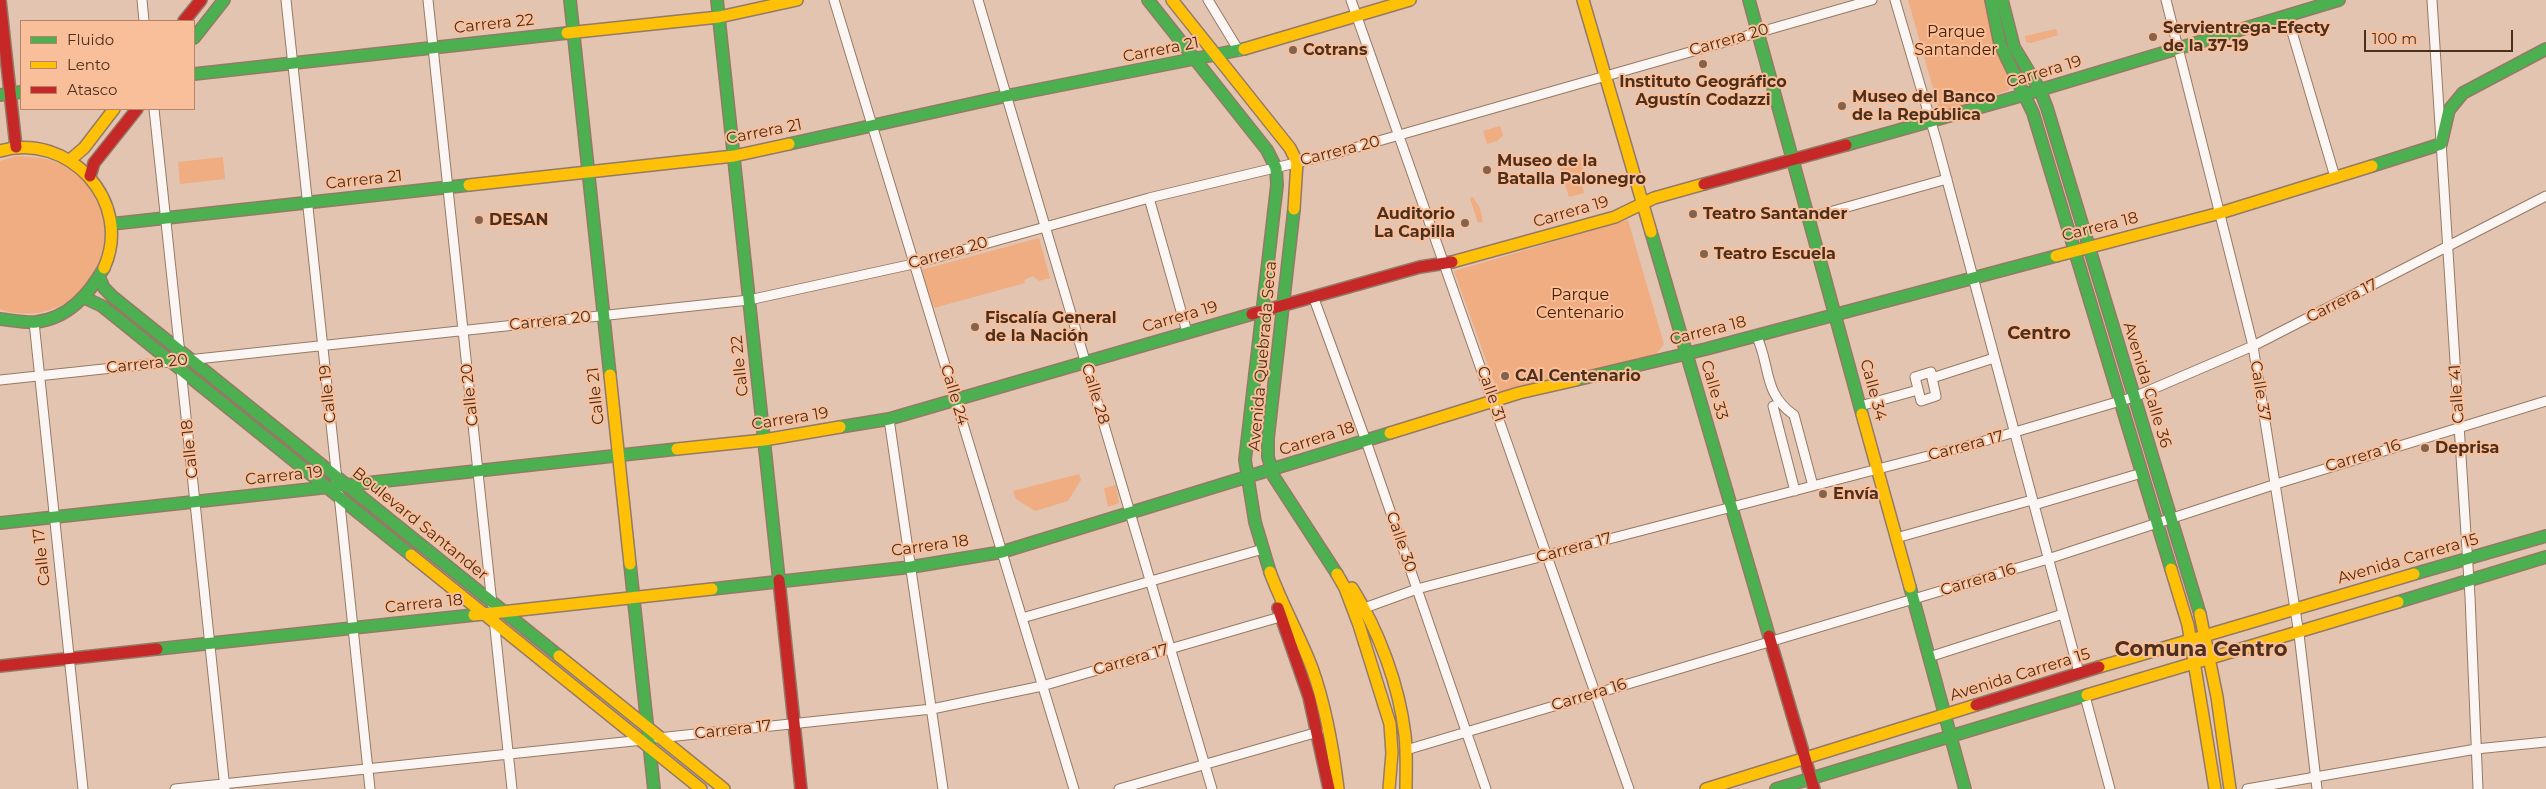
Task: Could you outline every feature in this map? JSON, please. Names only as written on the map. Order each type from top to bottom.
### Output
[{"type":"street","points":[[0,0],[16,147]]},
{"type":"street","points":[[142,0],[144,20]]},
{"type":"street","points":[[185,20],[201,0]]},
{"type":"street","points":[[195,37],[224,0]]},
{"type":"street","name":"Calle 19","points":[[286,0],[370,789]]},
{"type":"street","name":"Calle 20","points":[[428,0],[512,789]]},
{"type":"street","name":"Calle 21","points":[[570,0],[654,789]]},
{"type":"street","name":"Calle 22","points":[[717,0],[801,789]]},
{"type":"street","name":"Carrera 22","points":[[195,74],[719,17],[797,0]]},
{"type":"street","name":"Calle 24","points":[[834,0],[1074,789]]},
{"type":"street","name":"Calle 28","points":[[978,0],[1212,789]]},
{"type":"street","name":"Avenida Quebrada Seca","points":[[1148,0],[1267,150],[1276,168],[1277,185],[1245,448],[1246,478],[1264,549],[1282,602],[1302,642],[1316,678],[1327,721],[1338,789]]},
{"type":"street","points":[[1172,0],[1290,148],[1297,162]]},
{"type":"street","points":[[1208,0],[1239,51]]},
{"type":"street","name":"Calle 31","points":[[1351,0],[1629,789]]},
{"type":"street","name":"Carrera 21","points":[[111,224],[734,156],[1006,96],[1239,51],[1410,0]]},
{"type":"street","name":"Calle 33","points":[[1583,0],[1813,784]]},
{"type":"street","name":"Calle 34","points":[[1749,0],[1965,789]]},
{"type":"street","name":"Carrera 20","points":[[0,380],[749,300],[913,264],[1149,198],[1400,136],[1757,31],[1872,0]]},
{"type":"street","points":[[1895,0],[1973,277],[2078,669]]},
{"type":"street","name":"Avenida Calle 36","points":[[1991,0],[2000,44],[2026,94],[2191,639],[2216,789]]},
{"type":"street","name":"Avenida Calle 36","points":[[2002,0],[2014,47],[2040,90],[2171,519],[2204,635],[2230,789]]},
{"type":"street","name":"Calle 37","points":[[2166,0],[2253,346],[2298,631],[2317,789]]},
{"type":"street","name":"Carrera 19","points":[[0,523],[764,440],[889,419],[1313,296],[1420,267],[1468,259],[1616,217],[1654,198],[2040,90],[2338,0]]},
{"type":"street","name":"Calle 41","points":[[2432,0],[2469,580],[2478,789]]},
{"type":"street","points":[[2287,15],[2335,177]]},
{"type":"street","points":[[2441,144],[2449,110],[2463,93],[2546,49]]},
{"type":"street","points":[[70,160],[84,148],[113,110]]},
{"type":"street","points":[[90,176],[94,163],[136,110]]},
{"type":"street","name":"Calle 18","points":[[154,110],[225,786]]},
{"type":"street","name":"Carrera 18","points":[[0,666],[353,628],[634,595],[911,567],[1002,552],[1272,470],[1493,400],[1756,336],[2089,246],[2220,213],[2441,144]]},
{"type":"street","points":[[0,151],[16,147],[44,149],[70,160],[90,176],[108,207],[112,243],[108,262],[100,280],[85,298],[61,314],[34,322],[0,318]]},
{"type":"street","name":"Avenida Quebrada Seca","points":[[1297,162],[1297,182],[1268,438],[1268,458],[1272,470],[1324,555],[1354,590],[1359,610]]},
{"type":"street","points":[[1808,218],[1946,180]]},
{"type":"street","name":"Carrera 17","points":[[1359,610],[1417,589],[1878,469],[2120,402],[2253,346],[2546,196]]},
{"type":"street","points":[[1149,198],[1187,332]]},
{"type":"street","name":"Boulevard Santander","points":[[100,280],[107,292],[181,360],[650,739],[724,789]]},
{"type":"street","name":"Calle 30","points":[[1313,296],[1366,440],[1486,789]]},
{"type":"street","name":"Boulevard Santander","points":[[85,298],[102,306],[181,360]]},
{"type":"street","name":"Calle 17","points":[[34,322],[84,789]]},
{"type":"street","points":[[1756,336],[1770,388],[1784,409],[1794,415],[1813,486]]},
{"type":"street","points":[[1932,378],[1994,358]]},
{"type":"street","points":[[1931,372],[1932,378],[1936,396],[1921,401],[1915,377],[1931,372]]},
{"type":"street","points":[[1860,406],[1918,390]]},
{"type":"street","name":"Carrera 16","points":[[1406,750],[2048,559],[2276,484],[2459,426],[2546,401]]},
{"type":"street","points":[[1773,406],[1795,491]]},
{"type":"street","points":[[889,419],[944,789]]},
{"type":"street","points":[[1896,538],[2134,475]]},
{"type":"street","name":"Avenida Carrera 15","points":[[1706,789],[2204,635],[2546,536]]},
{"type":"street","points":[[1022,618],[1264,549],[1280,617],[1309,697],[1329,789]]},
{"type":"street","points":[[1776,789],[1813,784],[1950,736],[2546,557]]},
{"type":"street","points":[[1359,610],[1359,625],[1390,724],[1392,753],[1389,789]]},
{"type":"street","points":[[1359,610],[1399,704],[1406,750],[1406,789]]},
{"type":"street","points":[[1929,657],[2063,614]]},
{"type":"street","name":"Carrera 17","points":[[175,789],[225,786],[932,709],[1042,686],[1280,617]]},
{"type":"street","points":[[2086,700],[2110,789]]},
{"type":"street","points":[[1119,789],[1318,732]]},
{"type":"street","name":"Boulevard Santander","points":[[650,739],[701,789]]},
{"type":"street","points":[[2247,789],[2476,749],[2546,742]]},
{"type":"green space","name":"Parque Santander","points":[[1908,0],[1986,0],[1994,45],[2013,85],[2007,91],[1940,113]]},
{"type":"green space","points":[[2056,29],[2058,35],[2031,43],[2026,42],[2025,36]]},
{"type":"green space","points":[[1500,126],[1503,135],[1497,141],[1487,144],[1483,131]]},
{"type":"green space","points":[[16,156],[50,160],[61,164],[83,179],[98,199],[104,222],[104,246],[96,269],[82,289],[62,305],[37,313],[14,313],[0,309],[0,161]]},
{"type":"green space","points":[[223,157],[225,179],[180,184],[178,162]]},
{"type":"green space","points":[[1580,158],[1585,179],[1581,181],[1584,193],[1569,197],[1559,165]]},
{"type":"green space","points":[[1473,197],[1480,208],[1483,222],[1478,223],[1470,198]]},
{"type":"green space","name":"Parque Centenario","points":[[1628,220],[1664,344],[1656,354],[1498,393],[1454,271]]},
{"type":"green space","points":[[1039,238],[1050,278],[1039,281],[1033,276],[1024,280],[1025,283],[934,308],[921,270]]},
{"type":"green space","points":[[1079,474],[1081,480],[1068,501],[1035,511],[1016,499],[1013,491]]},
{"type":"green space","points":[[1116,485],[1119,503],[1108,507],[1104,488]]},
{"type":"traffic: fast","points":[[195,37],[224,0]]},
{"type":"traffic: fast","points":[[570,0],[610,375]]},
{"type":"traffic: fast","points":[[717,0],[779,580]]},
{"type":"traffic: fast","points":[[1148,0],[1267,150],[1276,168],[1277,185],[1245,460],[1255,522],[1270,572]]},
{"type":"traffic: fast","points":[[1749,0],[1862,414]]},
{"type":"traffic: fast","points":[[1991,0],[2000,44],[2033,113],[2171,569]]},
{"type":"traffic: fast","points":[[2002,0],[2014,47],[2040,90],[2047,108],[2200,614]]},
{"type":"traffic: fast","points":[[1846,145],[2013,98],[2339,0]]},
{"type":"traffic: fast","points":[[195,74],[567,33]]},
{"type":"traffic: fast","points":[[789,144],[1006,96],[1244,49]]},
{"type":"traffic: fast","points":[[2372,166],[2441,144],[2449,110],[2463,93],[2546,49]]},
{"type":"traffic: fast","points":[[0,95],[20,92]]},
{"type":"traffic: fast","points":[[111,224],[469,185]]},
{"type":"traffic: fast","points":[[1294,209],[1268,438],[1268,457],[1274,477],[1337,574]]},
{"type":"traffic: fast","points":[[1651,232],[1769,636]]},
{"type":"traffic: fast","points":[[1576,380],[1706,349],[2056,256]]},
{"type":"traffic: fast","points":[[0,319],[36,322],[58,316],[85,295],[104,268]]},
{"type":"traffic: fast","points":[[100,279],[104,288],[113,297],[559,656]]},
{"type":"traffic: fast","points":[[85,298],[102,306],[411,555]]},
{"type":"traffic: fast","points":[[840,427],[889,419],[1252,314]]},
{"type":"traffic: fast","points":[[712,589],[911,567],[1002,552],[1390,433]]},
{"type":"traffic: fast","points":[[0,523],[677,449]]},
{"type":"traffic: fast","points":[[2414,574],[2546,536]]},
{"type":"traffic: fast","points":[[2398,602],[2546,557]]},
{"type":"traffic: fast","points":[[630,564],[654,789]]},
{"type":"traffic: fast","points":[[1910,587],[1965,789]]},
{"type":"traffic: fast","points":[[157,649],[474,615]]},
{"type":"traffic: fast","points":[[1776,789],[2087,695]]},
{"type":"traffic: slow","points":[[567,33],[719,17],[797,0]]},
{"type":"traffic: slow","points":[[1172,0],[1290,148],[1297,162],[1294,209]]},
{"type":"traffic: slow","points":[[1244,49],[1410,0]]},
{"type":"traffic: slow","points":[[1583,0],[1651,232]]},
{"type":"traffic: slow","points":[[70,160],[84,148],[113,110]]},
{"type":"traffic: slow","points":[[469,185],[734,156],[789,144]]},
{"type":"traffic: slow","points":[[0,151],[25,148],[49,151],[71,162],[89,177],[102,196],[110,219],[111,243],[104,268]]},
{"type":"traffic: slow","points":[[2056,256],[2220,213],[2372,166]]},
{"type":"traffic: slow","points":[[1452,262],[1615,217],[1654,198],[1704,184]]},
{"type":"traffic: slow","points":[[610,375],[630,564]]},
{"type":"traffic: slow","points":[[1390,433],[1519,393],[1576,380]]},
{"type":"traffic: slow","points":[[1862,414],[1910,587]]},
{"type":"traffic: slow","points":[[677,449],[764,440],[840,427]]},
{"type":"traffic: slow","points":[[411,555],[701,789]]},
{"type":"traffic: slow","points":[[2171,569],[2188,625],[2215,789]]},
{"type":"traffic: slow","points":[[1270,572],[1317,683],[1334,758],[1338,789]]},
{"type":"traffic: slow","points":[[1337,574],[1345,588],[1359,625],[1390,724],[1392,753],[1389,789]]},
{"type":"traffic: slow","points":[[2099,667],[2414,574]]},
{"type":"traffic: slow","points":[[1352,588],[1371,622],[1393,678],[1406,742],[1406,789]]},
{"type":"traffic: slow","points":[[474,615],[712,589]]},
{"type":"traffic: slow","points":[[2087,695],[2398,602]]},
{"type":"traffic: slow","points":[[2200,614],[2217,697],[2230,789]]},
{"type":"traffic: slow","points":[[559,656],[724,789]]},
{"type":"traffic: slow","points":[[1706,789],[1976,705]]},
{"type":"traffic: jam","points":[[0,0],[16,147]]},
{"type":"traffic: jam","points":[[185,20],[201,0]]},
{"type":"traffic: jam","points":[[90,176],[94,163],[136,110]]},
{"type":"traffic: jam","points":[[1704,184],[1846,145]]},
{"type":"traffic: jam","points":[[1252,314],[1420,267],[1452,262]]},
{"type":"traffic: jam","points":[[779,580],[801,789]]},
{"type":"traffic: jam","points":[[1278,608],[1309,697],[1329,789]]},
{"type":"traffic: jam","points":[[1769,636],[1814,789]]},
{"type":"traffic: jam","points":[[0,666],[157,649]]},
{"type":"traffic: jam","points":[[1976,705],[2099,667]]},
{"type":"place","name":"Servientrega-Efecty de la 37-19","points":[[2153,37]]},
{"type":"place","name":"Cotrans","points":[[1293,50]]},
{"type":"place","name":"Instituto Geográfico Agustín Codazzi","points":[[1703,64]]},
{"type":"place","name":"Museo del Banco de la República","points":[[1842,106]]},
{"type":"place","name":"Museo de la Batalla Palonegro","points":[[1487,170]]},
{"type":"place","name":"Teatro Santander","points":[[1693,214]]},
{"type":"place","name":"DESAN","points":[[479,220]]},
{"type":"place","name":"Auditorio La Capilla","points":[[1465,223]]},
{"type":"place","name":"Teatro Escuela","points":[[1704,254]]},
{"type":"place","name":"Fiscalía General de la Nación","points":[[975,327]]},
{"type":"place","name":"CAI Centenario","points":[[1505,376]]},
{"type":"place","name":"Deprisa","points":[[2425,448]]},
{"type":"place","name":"Envía","points":[[1823,494]]},
{"type":"district","name":"Centro","points":[[2039,334]]},
{"type":"district","name":"Comuna Centro","points":[[2201,650]]}]
